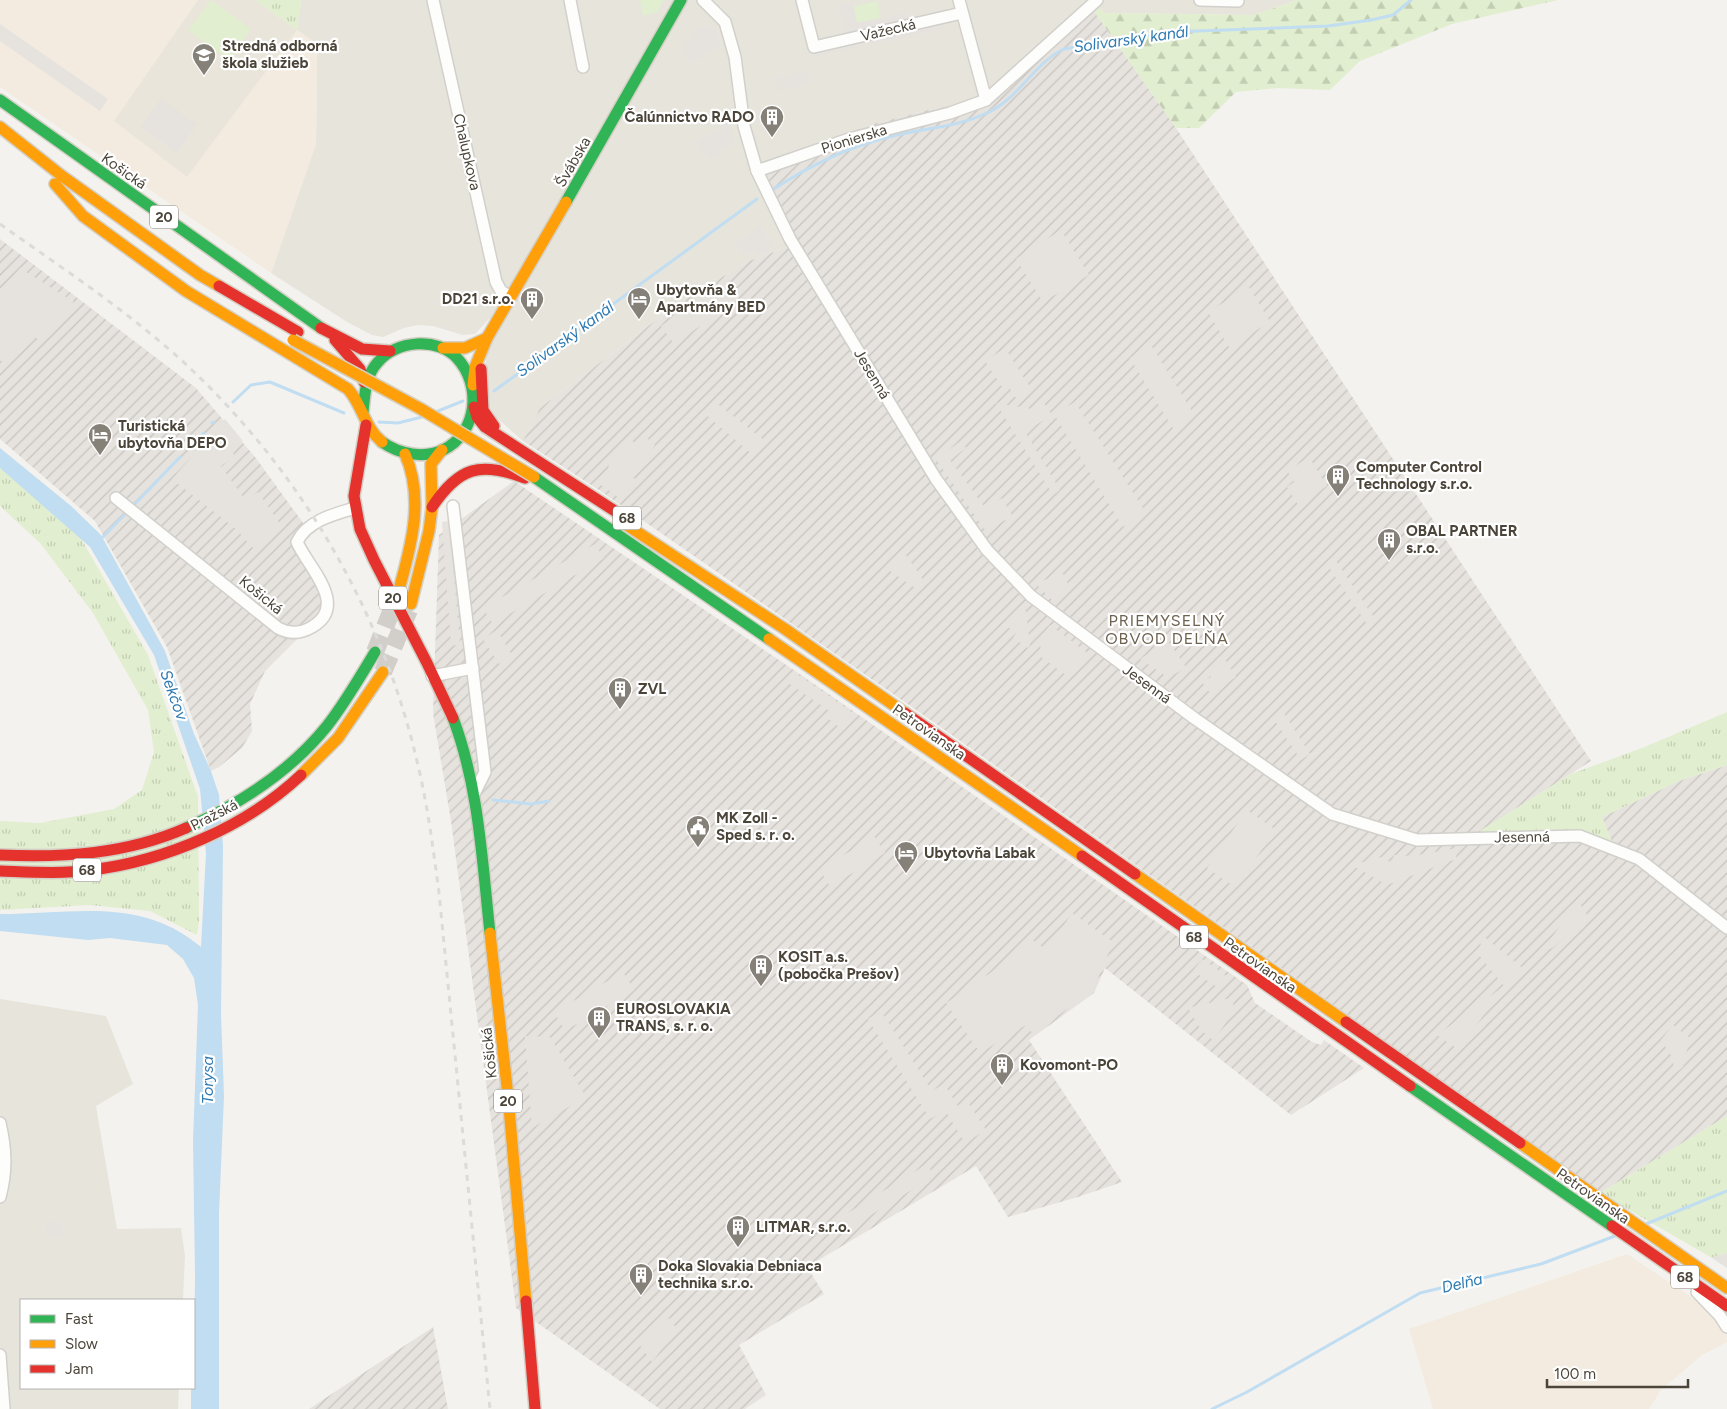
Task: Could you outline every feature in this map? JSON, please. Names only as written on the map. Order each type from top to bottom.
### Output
[{"type":"main road","name":"Švábska","points":[[473,385],[475,366],[487,338],[666,30],[681,0]]},
{"type":"main road","name":"Košická","points":[[0,100],[329,334],[362,349],[390,351]]},
{"type":"main road","points":[[0,127],[95,200],[200,275],[296,336]]},
{"type":"main road","points":[[0,140],[55,184],[193,281],[441,410],[533,474],[785,628]]},
{"type":"main road","points":[[55,184],[83,216],[186,291],[229,319],[348,389],[357,399],[363,412]]},
{"type":"main road","name":"Košická","points":[[329,334],[360,369],[364,382]]},
{"type":"main road","points":[[443,348],[465,348],[487,338]]},
{"type":"main road","points":[[487,338],[481,374],[484,410],[490,422],[509,441]]},
{"type":"main road","name":"68","points":[[364,382],[372,367],[390,351],[404,345],[420,343],[443,348],[454,355],[462,364],[473,385],[474,407],[482,425],[722,580],[785,628]]},
{"type":"main road","points":[[364,382],[362,393],[366,425],[386,444],[401,452],[414,472],[414,506],[410,549],[400,586]]},
{"type":"main road","name":"68","points":[[411,604],[424,557],[432,507],[431,464],[466,429],[474,407]]},
{"type":"main road","name":"Košická","points":[[366,425],[366,445],[354,488],[355,508],[362,532],[453,718],[464,746],[475,792],[498,990],[537,1407]]},
{"type":"main road","points":[[359,466],[378,454],[401,452],[417,455],[446,448],[476,450],[533,474]]},
{"type":"main road","name":"68","points":[[432,507],[446,485],[457,475],[472,469],[495,467],[533,474]]},
{"type":"main road","name":"Petrovianska","points":[[533,474],[1642,1249],[1727,1306]]},
{"type":"main road","name":"Petrovianska","points":[[785,628],[1727,1288]]},
{"type":"main road","name":"Pražská","points":[[0,855],[46,858],[110,852],[171,835],[201,823],[250,795],[295,760],[321,734],[342,708],[375,652]]},
{"type":"main road","name":"Pražská","points":[[0,871],[75,872],[112,867],[173,851],[212,835],[252,813],[304,773],[332,745],[355,716],[383,672]]},
{"type":"street","name":"Chalupkova","points":[[433,0],[496,282],[501,290],[511,297]]},
{"type":"street","points":[[570,0],[583,67]]},
{"type":"street","points":[[703,0],[724,22],[735,57],[744,126],[757,171]]},
{"type":"street","name":"Važecká","points":[[802,0],[814,48],[962,13]]},
{"type":"street","points":[[959,0],[986,100]]},
{"type":"street","name":"Pionierska","points":[[757,171],[849,139],[950,113],[986,100],[1097,0]]},
{"type":"street","points":[[1200,0],[1238,1]]},
{"type":"street","name":"Jesenná","points":[[757,171],[770,199],[819,288],[936,479],[987,550],[1007,573],[1052,614],[1194,718],[1332,814],[1417,840],[1580,836],[1639,860],[1727,928]]},
{"type":"street","name":"Košická","points":[[120,502],[278,628],[294,632],[307,630],[319,622],[328,601],[323,584],[297,542],[300,534],[309,527],[336,514],[355,508]]},
{"type":"street","name":"Košická","points":[[453,506],[479,709],[485,772],[475,792]]},
{"type":"street","points":[[432,676],[473,668]]},
{"type":"street","points":[[0,1123],[6,1160],[5,1176],[0,1196]]},
{"type":"street","name":"Petrovianska","points":[[1673,1250],[1693,1258],[1727,1278]]},
{"type":"street","name":"Petrovianska","points":[[1678,1273],[1720,1316],[1727,1328]]},
{"type":"street","points":[[0,1355],[4,1409]]},
{"type":"shaded area","points":[[0,0],[198,0],[115,121],[187,177],[297,30],[317,44],[316,144],[271,273],[0,87]]},
{"type":"shaded area","name":"Stredná odborná škola služieb","points":[[198,0],[255,0],[297,30],[187,177],[114,121]]},
{"type":"shaded area","points":[[301,0],[1297,0],[1254,15],[1105,13],[1093,5],[984,100],[928,110],[877,123],[790,152],[757,172],[791,246],[749,261],[679,303],[540,408],[523,441],[497,418],[490,407],[485,372],[490,318],[475,334],[463,335],[433,326],[418,325],[404,328],[383,337],[372,335],[347,322],[271,273],[316,144],[317,44],[297,30]]},
{"type":"shaded area","points":[[853,3],[857,23],[907,12],[909,24],[845,38],[839,6]]},
{"type":"shaded area","points":[[1091,7],[1176,128],[1591,761],[1479,832],[1574,833],[1614,847],[1602,817],[1679,781],[1727,765],[1727,1116],[1600,1193],[932,721],[599,490],[523,441],[540,408],[679,303],[749,261],[791,246],[756,172],[790,152],[877,123],[928,110],[984,100],[1052,33]]},
{"type":"shaded area","points":[[942,22],[943,29],[867,45],[866,38]]},
{"type":"shaded area","points":[[0,24],[108,99],[100,111],[0,41]]},
{"type":"shaded area","points":[[705,26],[715,29],[721,45],[691,64],[683,48],[696,30]]},
{"type":"shaded area","points":[[855,41],[856,48],[812,57],[811,50]]},
{"type":"shaded area","points":[[805,70],[809,83],[779,91],[775,79]]},
{"type":"shaded area","points":[[161,99],[197,124],[177,153],[141,127]]},
{"type":"shaded area","points":[[730,121],[734,143],[709,159],[697,143]]},
{"type":"shaded area","points":[[760,226],[775,248],[760,258],[754,250],[745,256],[735,243]]},
{"type":"shaded area","points":[[1061,230],[1089,275],[1043,302],[1016,259]]},
{"type":"shaded area","points":[[0,239],[196,388],[255,457],[306,527],[295,538],[330,598],[300,636],[265,671],[250,704],[252,731],[242,748],[219,767],[211,771],[167,647],[95,521],[0,439]]},
{"type":"shaded area","points":[[20,268],[74,302],[42,342],[31,334],[7,366],[0,360],[0,294]]},
{"type":"shaded area","points":[[725,281],[738,300],[674,344],[661,326]]},
{"type":"shaded area","points":[[1249,287],[1270,322],[1229,347],[1208,312]]},
{"type":"shaded area","points":[[1151,345],[1195,416],[1174,430],[1130,358]]},
{"type":"shaded area","points":[[1005,348],[1031,389],[1016,398],[1007,384],[1002,387],[985,361]]},
{"type":"shaded area","points":[[715,402],[765,441],[753,455],[704,413]]},
{"type":"shaded area","points":[[1075,402],[1146,513],[1123,527],[1054,414]]},
{"type":"shaded area","points":[[996,403],[1032,409],[1044,403],[1052,415],[1025,432],[1060,490],[1053,495]]},
{"type":"shaded area","points":[[225,419],[243,441],[230,449],[235,456],[221,466],[245,500],[258,492],[283,528],[253,548],[236,529],[172,479]]},
{"type":"shaded area","points":[[628,437],[639,447],[647,438],[655,445],[632,476],[635,479],[621,499],[601,485],[607,476],[609,464]]},
{"type":"shaded area","points":[[961,441],[966,448],[950,460],[986,509],[1002,498],[1013,517],[984,529],[936,459]]},
{"type":"shaded area","points":[[1309,457],[1327,486],[1298,505],[1287,487],[1294,482],[1287,471]]},
{"type":"shaded area","points":[[514,481],[807,679],[1247,985],[1255,1003],[1312,1042],[1321,1045],[1324,1040],[1364,1068],[1291,1115],[1105,968],[1094,993],[1029,1040],[1122,1182],[1008,1217],[976,1166],[807,1267],[824,1294],[739,1345],[766,1395],[745,1409],[660,1409],[516,1308],[451,821],[433,713],[439,535]]},
{"type":"shaded area","points":[[449,521],[460,644],[451,646],[442,522]]},
{"type":"shaded area","points":[[595,544],[604,558],[493,624],[483,608]]},
{"type":"shaded area","points":[[903,551],[924,581],[918,590],[890,571]]},
{"type":"shaded area","points":[[1334,558],[1375,619],[1367,624],[1326,563]]},
{"type":"shaded area","points":[[1062,572],[1070,588],[1053,601],[1036,584]]},
{"type":"shaded area","points":[[1018,611],[1026,611],[1030,645],[1028,648],[1013,638],[1016,633],[1008,627]]},
{"type":"shaded area","points":[[1050,625],[1089,654],[1070,678],[1041,657],[1040,638]]},
{"type":"shaded area","points":[[497,630],[512,655],[499,664],[483,639]]},
{"type":"shaded area","points":[[1168,641],[1186,667],[1169,678],[1140,659]]},
{"type":"shaded area","points":[[1224,658],[1236,677],[1210,693],[1202,682],[1211,677],[1206,670]]},
{"type":"shaded area","points":[[794,672],[853,713],[842,729],[827,718],[831,712],[787,682]]},
{"type":"shaded area","points":[[1283,712],[1310,754],[1301,760],[1273,718]]},
{"type":"shaded area","points":[[1247,810],[1276,830],[1235,887],[1207,868]]},
{"type":"shaded area","points":[[874,836],[885,853],[830,887],[820,870]]},
{"type":"shaded area","points":[[1457,848],[1456,859],[1387,885],[1352,865],[1381,857],[1392,863],[1394,855],[1412,856]]},
{"type":"shaded area","points":[[1578,901],[1589,918],[1551,949],[1547,944]]},
{"type":"shaded area","points":[[1072,913],[1113,942],[1093,990],[1033,1034],[1026,1025],[980,1053],[946,1003],[1018,954],[1028,937],[1047,950]]},
{"type":"shaded area","points":[[1482,935],[1525,970],[1504,986],[1479,955]]},
{"type":"shaded area","points":[[1202,959],[1228,977],[1220,989],[1193,971]]},
{"type":"shaded area","points":[[623,972],[634,990],[565,1031],[554,1012]]},
{"type":"shaded area","points":[[1504,986],[1459,1050],[1437,1035]]},
{"type":"shaded area","points":[[1230,998],[1236,1010],[1213,1040],[1202,1031],[1188,1008]]},
{"type":"shaded area","points":[[0,999],[106,1016],[133,1084],[96,1106],[117,1229],[181,1228],[185,1256],[183,1299],[20,1299],[20,1389],[179,1389],[178,1409],[0,1409]]},
{"type":"shaded area","points":[[881,1011],[932,1091],[944,1084],[960,1109],[969,1104],[986,1130],[965,1143],[945,1110],[930,1119],[868,1019]]},
{"type":"shaded area","points":[[1673,1025],[1690,1038],[1683,1067],[1672,1076],[1674,1060],[1661,1040]]},
{"type":"shaded area","points":[[525,1036],[550,1037],[586,1097],[532,1128]]},
{"type":"shaded area","points":[[927,1164],[934,1176],[845,1231],[838,1219]]},
{"type":"shaded area","points":[[61,1221],[64,1237],[48,1239],[45,1224]]},
{"type":"shaded area","points":[[1727,1253],[1727,1268],[1712,1258]]},
{"type":"shaded area","points":[[1627,1254],[1705,1306],[1727,1336],[1727,1342],[1702,1355],[1661,1390],[1649,1409],[1433,1409],[1409,1329]]},
{"type":"shaded area","points":[[669,1318],[677,1329],[652,1362],[636,1340]]},
{"type":"shaded area","points":[[433,1327],[448,1409],[309,1409]]},
{"type":"green space","points":[[211,0],[251,29],[228,60],[188,30]]},
{"type":"green space","points":[[255,0],[301,0],[297,30]]},
{"type":"green space","points":[[640,0],[664,0],[657,12],[643,16]]},
{"type":"green space","points":[[1297,0],[1558,0],[1452,24],[1360,61],[1330,90],[1277,88],[1236,92],[1199,128],[1176,128],[1091,7],[1094,5],[1105,13],[1254,15]]},
{"type":"green space","points":[[877,1],[881,18],[857,23],[853,7]]},
{"type":"green space","points":[[0,468],[79,535],[148,655],[198,797],[199,921],[197,935],[150,911],[90,905],[0,910],[0,821],[40,823],[114,809],[142,790],[154,752],[148,710],[93,613],[40,543],[0,506]]},
{"type":"green space","points":[[1727,712],[1727,765],[1679,781],[1602,817],[1614,847],[1574,833],[1478,832],[1571,774],[1642,748]]},
{"type":"green space","points":[[1727,1116],[1727,1253],[1712,1258],[1600,1193]]},
{"type":"water","points":[[0,448],[71,506],[101,535],[165,651],[194,734],[211,771],[219,795],[223,846],[221,1014],[224,1096],[219,1213],[219,1409],[191,1409],[191,1389],[195,1389],[193,1141],[198,1005],[194,978],[183,959],[167,945],[110,938],[88,940],[0,931],[0,914],[105,911],[155,920],[178,931],[201,947],[206,853],[200,789],[154,655],[90,547],[0,468]]},
{"type":"waterway","name":"Solivarský kanál","points":[[769,192],[813,166],[860,145],[966,121],[989,112],[1000,106],[1044,63],[1064,49],[1171,32],[1328,26],[1371,20],[1393,15],[1411,0]]},
{"type":"waterway","name":"Solivarský kanál","points":[[494,391],[757,199]]},
{"type":"waterway","name":"Solivarský kanál","points":[[233,402],[251,385],[270,382],[344,413]]},
{"type":"waterway","name":"Solivarský kanál","points":[[438,411],[463,401]]},
{"type":"waterway","name":"Solivarský kanál","points":[[379,422],[398,423],[422,417]]},
{"type":"waterway","name":"Solivarský kanál","points":[[196,441],[204,433]]},
{"type":"waterway","name":"Solivarský kanál","points":[[132,507],[180,457]]},
{"type":"waterway","name":"Solivarský kanál","points":[[99,541],[128,511]]},
{"type":"waterway","points":[[493,800],[531,804],[549,801]]},
{"type":"waterway","name":"Delňa","points":[[1646,1224],[1727,1191]]},
{"type":"waterway","name":"Delňa","points":[[1212,1409],[1247,1392],[1420,1293],[1541,1264],[1615,1236]]},
{"type":"tunnel","points":[[375,652],[399,592]]},
{"type":"tunnel","points":[[383,672],[409,610]]},
{"type":"railway","points":[[0,224],[99,294],[147,331],[193,371],[232,411],[269,455],[302,500],[332,548],[359,598],[382,649],[401,702],[416,757],[432,841],[439,893],[490,1409]]},
{"type":"traffic: fast","points":[[566,202],[681,0]]},
{"type":"traffic: fast","points":[[0,100],[321,328]]},
{"type":"traffic: fast","points":[[363,412],[366,386],[370,373],[378,362],[395,349],[417,344],[439,347],[449,351],[465,369],[473,394],[472,408],[469,421],[455,442],[436,453],[420,455],[396,450],[382,442]]},
{"type":"traffic: fast","points":[[534,477],[769,639]]},
{"type":"traffic: fast","points":[[186,828],[245,797],[297,758],[313,743],[334,717],[375,652]]},
{"type":"traffic: fast","points":[[453,718],[469,770],[474,797],[482,851],[490,933]]},
{"type":"traffic: fast","points":[[1410,1086],[1612,1226]]},
{"type":"traffic: slow","points":[[0,127],[62,176],[200,275],[219,286]]},
{"type":"traffic: slow","points":[[55,184],[83,216],[186,291],[348,389],[371,430],[382,442]]},
{"type":"traffic: slow","points":[[473,385],[475,367],[487,338],[566,202]]},
{"type":"traffic: slow","points":[[443,348],[465,348],[487,338]]},
{"type":"traffic: slow","points":[[293,340],[421,409],[534,477]]},
{"type":"traffic: slow","points":[[411,604],[429,531],[432,507],[431,464],[442,450]]},
{"type":"traffic: slow","points":[[400,586],[412,537],[415,503],[411,470],[405,454]]},
{"type":"traffic: slow","points":[[622,522],[785,629],[905,713]]},
{"type":"traffic: slow","points":[[769,639],[1082,856]]},
{"type":"traffic: slow","points":[[301,775],[338,738],[383,672]]},
{"type":"traffic: slow","points":[[1135,874],[1346,1022]]},
{"type":"traffic: slow","points":[[490,933],[508,1096],[526,1301]]},
{"type":"traffic: slow","points":[[1520,1143],[1727,1288]]},
{"type":"traffic: jam","points":[[219,286],[298,332]]},
{"type":"traffic: jam","points":[[321,328],[362,349],[390,351]]},
{"type":"traffic: jam","points":[[335,340],[360,369],[364,382]]},
{"type":"traffic: jam","points":[[481,369],[483,410],[494,426]]},
{"type":"traffic: jam","points":[[474,407],[477,417],[485,427],[635,524]]},
{"type":"traffic: jam","points":[[366,425],[354,496],[360,529],[453,718]]},
{"type":"traffic: jam","points":[[432,507],[452,483],[472,471],[483,469],[495,470],[525,478]]},
{"type":"traffic: jam","points":[[905,713],[1135,874]]},
{"type":"traffic: jam","points":[[0,871],[80,871],[147,859],[203,839],[230,826],[279,794],[301,775]]},
{"type":"traffic: jam","points":[[0,855],[71,855],[118,849],[164,837],[186,828]]},
{"type":"traffic: jam","points":[[1082,856],[1410,1086]]},
{"type":"traffic: jam","points":[[1346,1022],[1520,1143]]},
{"type":"traffic: jam","points":[[1612,1226],[1727,1306]]},
{"type":"traffic: jam","points":[[526,1301],[535,1409]]},
{"type":"place","name":"Stredná odborná škola služieb","points":[[204,76]]},
{"type":"place","name":"Čalúnnictvo RADO","points":[[772,138]]},
{"type":"place","name":"DD21 s.r.o.","points":[[532,320]]},
{"type":"place","name":"Ubytovňa & Apartmány BED","points":[[639,320]]},
{"type":"place","name":"Turistická ubytovňa DEPO","points":[[100,456]]},
{"type":"place","name":"Computer Control Technology s.r.o.","points":[[1338,497]]},
{"type":"place","name":"OBAL PARTNER s.r.o.","points":[[1389,561]]},
{"type":"place","name":"ZVL","points":[[620,710]]},
{"type":"place","name":"MK Zoll - Sped s. r. o.","points":[[698,848]]},
{"type":"place","name":"Ubytovňa Labak","points":[[906,874]]},
{"type":"place","name":"KOSIT a.s. (pobočka Prešov)","points":[[761,987]]},
{"type":"place","name":"EUROSLOVAKIA TRANS, s. r. o.","points":[[599,1039]]},
{"type":"place","name":"Kovomont-PO","points":[[1002,1086]]},
{"type":"place","name":"LITMAR, s.r.o.","points":[[738,1248]]},
{"type":"place","name":"Doka Slovakia Debniaca technika s.r.o.","points":[[641,1296]]},
{"type":"district","name":"PRIEMYSELNÝ OBVOD DELŇA","points":[[1167,629]]},
{"type":"water label","name":"Sekčov","points":[[174,695]]},
{"type":"water label","name":"Torysa","points":[[207,1080]]}]
